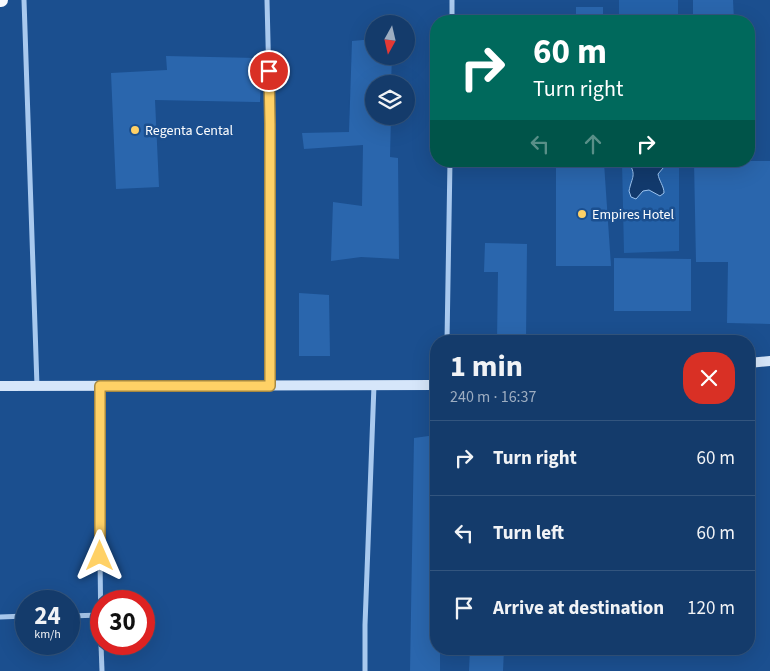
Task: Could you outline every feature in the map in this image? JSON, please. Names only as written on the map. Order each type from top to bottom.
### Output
[{"type":"main road","points":[[755,362],[770,361]]},
{"type":"main road","points":[[0,386],[430,385]]},
{"type":"street","points":[[24,0],[36,386]]},
{"type":"street","points":[[267,0],[270,124],[270,386]]},
{"type":"street","points":[[452,0],[452,15]]},
{"type":"street","points":[[447,335],[450,167]]},
{"type":"street","points":[[365,671],[364,625],[374,385]]},
{"type":"street","points":[[100,386],[100,590]]},
{"type":"street","points":[[0,616],[15,616]]},
{"type":"street","points":[[101,655],[102,671]]},
{"type":"shaded area","points":[[619,0],[678,0],[678,15],[619,15]]},
{"type":"shaded area","points":[[622,167],[679,167],[679,251],[624,253]]},
{"type":"shaded area","points":[[631,167],[664,167],[658,174],[664,193],[660,196],[649,190],[643,191],[636,199],[631,197],[629,191],[633,173]]},
{"type":"building","points":[[693,0],[733,0],[734,15],[693,15]]},
{"type":"building","points":[[576,7],[603,7],[603,15],[576,15]]},
{"type":"building","points":[[365,40],[365,65],[392,65],[391,75],[365,75],[365,125],[391,125],[390,157],[398,158],[399,259],[361,257],[331,261],[333,202],[362,206],[363,145],[304,149],[302,133],[349,132],[352,41]]},
{"type":"building","points":[[166,56],[262,58],[260,102],[155,100],[159,187],[116,189],[111,73],[167,70]]},
{"type":"building","points":[[755,161],[770,161],[770,324],[727,323],[728,262],[696,262],[694,167],[755,167]]},
{"type":"building","name":"Empires Hotel","points":[[556,167],[604,167],[611,266],[556,266]]},
{"type":"building","points":[[485,243],[527,244],[526,335],[497,335],[498,272],[484,272]]},
{"type":"building","name":"Empires Hotel","points":[[614,258],[691,259],[691,311],[614,311]]},
{"type":"building","points":[[299,293],[329,295],[330,356],[299,356]]},
{"type":"building","points":[[430,436],[430,655],[440,655],[440,671],[410,671],[414,438]]},
{"type":"building","points":[[470,655],[504,655],[503,671],[469,671]]},
{"type":"place","name":"Regenta Cental","points":[[135,130]]},
{"type":"place","name":"Empires Hotel","points":[[582,214]]},
{"type":"route","points":[[100,556],[100,386],[270,386],[269,71]]}]
